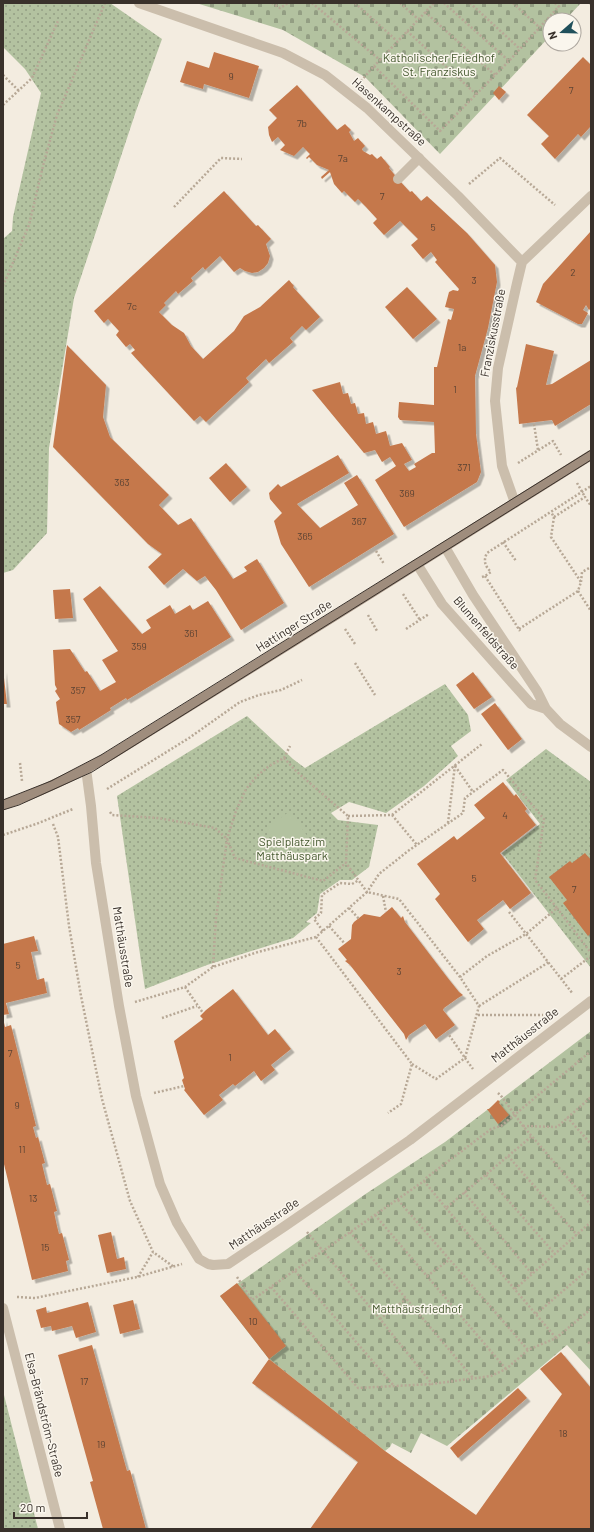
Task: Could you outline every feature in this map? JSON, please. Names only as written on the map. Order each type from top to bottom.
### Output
[{"type":"main road","name":"Hattinger Straße","points":[[3,805],[42,790],[86,770],[255,666],[591,455]]},
{"type":"street","name":"Hasenkampstraße","points":[[140,3],[283,53],[325,76],[350,93],[367,108],[522,262]]},
{"type":"street","points":[[398,179],[419,158]]},
{"type":"street","points":[[522,262],[591,196]]},
{"type":"street","name":"Franziskusstraße","points":[[515,503],[502,466],[495,401],[498,368],[522,262]]},
{"type":"street","name":"Blumenfeldstraße","points":[[445,547],[473,595],[538,691],[546,709],[560,724],[591,747]]},
{"type":"street","name":"Blumenfeldstraße","points":[[417,564],[442,604],[464,629],[531,704],[546,709]]},
{"type":"street","name":"Matthäusstraße","points":[[86,770],[96,863],[119,1006],[136,1096],[160,1184],[177,1222],[199,1259],[208,1264],[213,1266],[228,1264],[298,1218],[410,1140],[587,1004]]},
{"type":"street","name":"Elsa-Brändström-Straße","points":[[3,1308],[6,1330],[60,1529]]},
{"type":"path","points":[[3,286],[29,225],[57,115],[105,3]]},
{"type":"path","points":[[272,3],[280,8],[288,3]]},
{"type":"path","points":[[312,3],[380,60]]},
{"type":"path","points":[[355,3],[397,41]]},
{"type":"path","points":[[400,3],[418,19]]},
{"type":"path","points":[[350,93],[434,3]]},
{"type":"path","points":[[444,3],[509,61]]},
{"type":"path","points":[[470,3],[520,49]]},
{"type":"path","points":[[513,3],[540,28]]},
{"type":"path","points":[[555,3],[559,7]]},
{"type":"path","points":[[374,66],[440,130],[495,76],[562,3]]},
{"type":"path","points":[[425,12],[495,76]]},
{"type":"path","points":[[3,106],[32,78],[58,21]]},
{"type":"path","points":[[408,31],[476,94]]},
{"type":"path","points":[[3,75],[18,91]]},
{"type":"path","points":[[174,206],[221,158],[242,159]]},
{"type":"path","points":[[469,185],[500,158],[556,206]]},
{"type":"path","points":[[534,424],[538,450]]},
{"type":"path","points":[[515,466],[552,441],[559,453]]},
{"type":"path","points":[[478,577],[485,576],[491,572],[485,566],[484,558],[486,553],[551,512],[581,490],[591,486]]},
{"type":"path","points":[[581,490],[591,506]]},
{"type":"path","points":[[554,517],[585,497]]},
{"type":"path","points":[[551,512],[554,517],[551,537],[581,582]]},
{"type":"path","points":[[503,542],[516,561]]},
{"type":"path","points":[[376,551],[384,563]]},
{"type":"path","points":[[485,576],[520,630],[578,591],[582,572],[591,567]]},
{"type":"path","points":[[578,591],[591,611]]},
{"type":"path","points":[[413,610],[420,620]]},
{"type":"path","points":[[365,611],[378,631]]},
{"type":"path","points":[[406,629],[432,612]]},
{"type":"path","points":[[355,664],[375,695]]},
{"type":"path","points":[[106,790],[189,738],[240,702],[259,695],[281,690],[302,680]]},
{"type":"path","points":[[284,758],[297,772],[348,816],[392,815],[482,744]]},
{"type":"path","points":[[213,967],[216,918],[227,839],[236,811],[246,789],[268,766],[284,758],[290,746]]},
{"type":"path","points":[[455,765],[473,792]]},
{"type":"path","points":[[448,823],[455,765]]},
{"type":"path","points":[[119,1006],[185,986],[213,967],[258,952],[316,937],[367,892],[379,874],[463,813],[465,798],[503,770],[544,819],[536,880],[591,954],[562,979]]},
{"type":"path","points":[[3,835],[36,824],[75,808]]},
{"type":"path","points":[[392,815],[417,845]]},
{"type":"path","points":[[120,816],[158,818],[215,828],[227,839],[235,858],[323,881],[346,863]]},
{"type":"path","points":[[316,937],[412,1064],[436,1079],[465,1058],[478,1015],[479,1006],[460,977],[399,899],[367,892],[346,863],[348,816]]},
{"type":"path","points":[[53,824],[58,837],[69,926],[81,996],[102,1099],[130,1201],[153,1252],[174,1267]]},
{"type":"path","points":[[323,931],[314,919],[321,913],[322,895],[340,883],[352,884],[359,880]]},
{"type":"path","points":[[383,896],[386,912]]},
{"type":"path","points":[[349,908],[359,919]]},
{"type":"path","points":[[460,977],[487,956],[526,934],[557,908]]},
{"type":"path","points":[[509,912],[562,979],[587,1004]]},
{"type":"path","points":[[329,926],[344,944]]},
{"type":"path","points":[[479,1006],[549,962]]},
{"type":"path","points":[[185,986],[203,1013]]},
{"type":"path","points":[[162,1018],[197,1006]]},
{"type":"path","points":[[478,1015],[572,1016]]},
{"type":"path","points":[[447,1032],[484,1083],[502,1097],[523,1126],[591,1205]]},
{"type":"path","points":[[228,1264],[252,1300],[398,1200],[491,1129],[501,1126],[591,1052]]},
{"type":"path","points":[[388,1113],[401,1104],[412,1064]]},
{"type":"path","points":[[136,1096],[184,1086]]},
{"type":"path","points":[[523,1126],[557,1127],[591,1098]]},
{"type":"path","points":[[567,1117],[591,1144]]},
{"type":"path","points":[[446,1208],[532,1136]]},
{"type":"path","points":[[508,1156],[577,1235]]},
{"type":"path","points":[[486,1175],[555,1254]]},
{"type":"path","points":[[424,1181],[556,1338]]},
{"type":"path","points":[[464,1192],[532,1274]]},
{"type":"path","points":[[398,1200],[528,1350]]},
{"type":"path","points":[[375,1215],[506,1369]]},
{"type":"path","points":[[298,1218],[308,1234],[380,1319],[432,1384]]},
{"type":"path","points":[[515,1289],[591,1222]]},
{"type":"path","points":[[350,1232],[474,1378]]},
{"type":"path","points":[[138,1277],[153,1252]]},
{"type":"path","points":[[11,1297],[35,1298],[138,1277],[199,1259]]},
{"type":"path","points":[[427,1276],[449,1260]]},
{"type":"path","points":[[536,1314],[591,1267]]},
{"type":"path","points":[[295,1271],[395,1386]]},
{"type":"path","points":[[271,1287],[358,1388],[432,1384],[491,1376],[506,1369],[528,1350],[556,1338],[591,1309]]},
{"type":"path","points":[[380,1319],[406,1299]]},
{"type":"path","points":[[588,1342],[591,1345]]},
{"type":"green space","points":[[3,3],[110,3],[162,39],[136,111],[74,298],[49,448],[47,533],[13,570],[3,573],[3,239],[12,231],[13,217],[41,93],[25,69],[3,47]]},
{"type":"green space","name":"Katholischer Friedhof St. Franziskus","points":[[196,3],[581,3],[573,12],[542,12],[542,45],[440,154],[365,77],[283,30]]},
{"type":"green space","name":"Spielplatz im Matthäuspark","points":[[445,684],[468,715],[471,731],[451,746],[458,756],[424,786],[386,813],[349,802],[331,813],[338,820],[378,825],[369,867],[352,880],[340,880],[320,894],[317,913],[306,922],[311,923],[293,938],[207,965],[145,989],[117,796],[247,716],[293,759],[305,768]]},
{"type":"green space","points":[[546,749],[591,782],[591,968],[502,853],[540,824],[506,780]]},
{"type":"green space","points":[[290,811],[308,837],[282,854],[265,829]]},
{"type":"green space","name":"Matthäusfriedhof","points":[[591,1031],[591,1371],[567,1345],[447,1446],[421,1433],[411,1453],[392,1443],[385,1451],[269,1359],[220,1296],[367,1193],[445,1142]]},
{"type":"green space","points":[[3,1391],[38,1529],[3,1529]]},
{"type":"building","points":[[214,52],[259,66],[249,98],[204,84],[203,89],[180,82],[187,61],[209,68]]},
{"type":"building","points":[[583,57],[591,65],[591,126],[581,137],[578,134],[555,159],[541,144],[549,136],[527,115]]},
{"type":"building","points":[[297,85],[337,130],[345,124],[351,130],[349,132],[354,141],[358,138],[365,146],[362,149],[363,151],[370,155],[372,154],[377,159],[381,156],[390,167],[389,168],[410,192],[412,191],[421,201],[427,196],[467,233],[495,265],[497,282],[488,328],[475,376],[476,434],[481,472],[477,482],[404,527],[375,480],[396,466],[390,457],[382,462],[375,450],[364,453],[312,390],[340,382],[343,394],[348,393],[351,404],[355,403],[358,414],[364,413],[366,424],[373,422],[376,434],[386,431],[390,446],[402,443],[412,460],[404,464],[409,471],[416,467],[414,464],[432,453],[435,453],[434,422],[400,420],[398,417],[399,402],[434,405],[434,367],[437,367],[448,319],[451,320],[454,309],[445,307],[449,292],[453,290],[458,291],[459,289],[435,262],[437,260],[431,252],[423,259],[411,245],[418,239],[400,221],[384,235],[373,223],[377,219],[358,199],[355,202],[344,191],[342,193],[334,184],[330,172],[322,179],[321,177],[329,170],[317,165],[309,157],[307,159],[306,158],[310,154],[303,147],[294,156],[280,150],[285,145],[278,137],[272,142],[268,127],[277,118],[269,110]]},
{"type":"building","points":[[499,86],[506,92],[499,100],[493,93]]},
{"type":"building","points":[[224,191],[256,226],[258,225],[271,239],[266,244],[270,256],[268,263],[258,272],[252,273],[240,268],[234,272],[220,256],[205,270],[203,267],[191,278],[193,281],[178,294],[176,291],[164,303],[166,305],[159,312],[172,325],[184,333],[191,346],[203,359],[234,331],[244,316],[260,307],[289,280],[294,286],[293,287],[320,317],[306,330],[302,326],[290,338],[293,342],[269,363],[266,359],[246,378],[249,382],[206,422],[200,416],[194,421],[131,353],[135,350],[130,344],[126,347],[116,335],[119,331],[108,319],[104,323],[94,311]]},
{"type":"building","points":[[591,231],[591,308],[589,310],[586,305],[583,310],[588,313],[582,324],[578,324],[536,302],[543,284]]},
{"type":"building","points":[[407,287],[437,319],[413,339],[385,307]]},
{"type":"building","points":[[526,344],[554,351],[546,385],[552,384],[591,360],[591,404],[555,426],[552,420],[519,424],[516,388]]},
{"type":"building","points":[[67,345],[106,385],[103,417],[110,437],[169,495],[159,505],[178,525],[191,518],[233,579],[247,571],[244,567],[257,559],[284,603],[241,630],[216,590],[205,576],[197,581],[183,569],[164,585],[148,567],[162,554],[148,544],[53,447]]},
{"type":"building","points":[[338,455],[349,473],[297,504],[320,528],[358,505],[344,483],[357,475],[394,534],[309,587],[281,544],[274,521],[282,513],[270,499],[269,493],[278,484],[281,487]]},
{"type":"building","points":[[226,463],[247,487],[230,502],[209,478]]},
{"type":"building","points":[[100,586],[142,634],[151,628],[146,620],[170,605],[175,614],[190,605],[193,610],[208,601],[231,637],[127,700],[126,698],[110,708],[111,710],[79,730],[78,728],[71,732],[59,724],[56,702],[60,699],[55,691],[57,689],[55,685],[53,650],[70,649],[100,691],[116,682],[102,660],[118,651],[83,599]]},
{"type":"building","points":[[70,589],[73,618],[55,619],[53,590]]},
{"type":"building","points":[[3,669],[7,704],[3,704]]},
{"type":"building","points":[[473,672],[492,697],[474,709],[456,685]]},
{"type":"building","points":[[495,703],[522,739],[508,750],[481,714]]},
{"type":"building","points":[[503,782],[514,796],[516,794],[527,809],[525,811],[536,825],[500,853],[531,893],[510,909],[503,900],[477,920],[484,929],[468,942],[435,899],[440,894],[417,864],[454,836],[457,840],[485,818],[474,805]]},
{"type":"building","points":[[585,853],[591,860],[591,933],[588,936],[563,903],[567,900],[549,877],[570,861],[572,863]]},
{"type":"building","points":[[392,907],[401,918],[403,916],[405,922],[447,977],[463,995],[444,1008],[443,1010],[455,1025],[436,1039],[425,1024],[409,1035],[406,1040],[404,1034],[350,965],[345,961],[347,960],[338,949],[351,939],[352,925],[364,914],[380,917]]},
{"type":"building","points":[[34,936],[38,951],[31,952],[37,980],[44,978],[47,993],[6,1003],[9,1014],[3,1015],[3,944]]},
{"type":"building","points":[[233,989],[268,1035],[275,1029],[291,1049],[271,1065],[275,1070],[261,1081],[254,1071],[235,1086],[233,1084],[219,1095],[223,1100],[204,1115],[184,1090],[182,1080],[184,1078],[174,1041],[203,1019],[200,1016],[206,1010]]},
{"type":"building","points":[[3,1018],[5,1027],[11,1025],[36,1126],[33,1127],[36,1138],[38,1137],[45,1163],[42,1164],[47,1185],[50,1184],[57,1211],[54,1212],[57,1226],[59,1234],[62,1233],[69,1260],[66,1261],[68,1271],[32,1280],[3,1160]]},
{"type":"building","points":[[498,1100],[509,1115],[498,1124],[487,1109],[489,1109]]},
{"type":"building","points":[[111,1232],[117,1259],[124,1257],[126,1269],[107,1273],[98,1235]]},
{"type":"building","points":[[237,1283],[286,1346],[269,1359],[220,1296]]},
{"type":"building","points":[[133,1300],[140,1329],[120,1334],[113,1305]]},
{"type":"building","points":[[88,1302],[96,1332],[76,1338],[72,1326],[52,1331],[51,1326],[41,1328],[36,1310],[46,1307],[47,1313]]},
{"type":"building","points":[[92,1345],[127,1471],[130,1470],[146,1529],[103,1529],[90,1482],[93,1481],[58,1355]]},
{"type":"building","points":[[561,1352],[591,1388],[591,1529],[310,1529],[358,1462],[252,1383],[269,1359],[385,1451],[476,1515],[562,1394],[540,1369]]},
{"type":"building","points":[[518,1388],[527,1398],[458,1458],[450,1448]]},
{"type":"tram line","points":[[3,800],[51,781],[101,755],[591,450]]},
{"type":"tram line","points":[[3,810],[19,805],[92,772],[591,460]]}]
